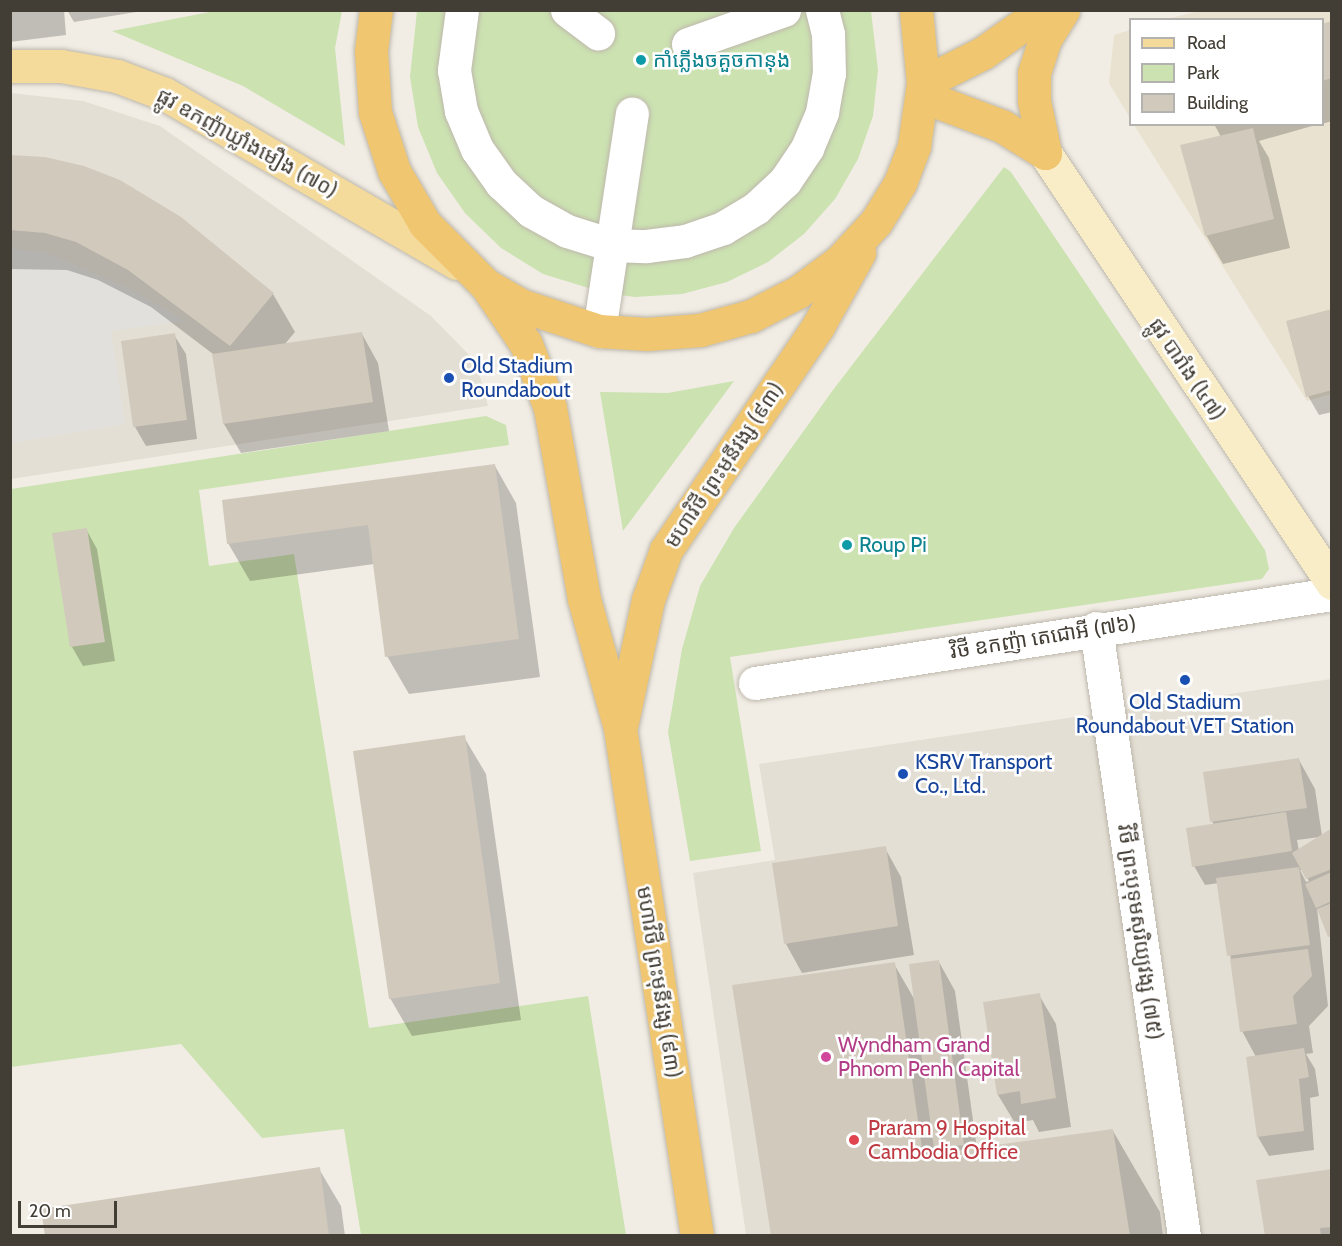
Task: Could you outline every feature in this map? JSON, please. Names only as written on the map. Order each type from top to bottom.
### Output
[{"type":"highway","points":[[376,10],[371,81],[382,142],[413,207],[445,247],[477,277],[520,305],[599,331],[647,334],[700,330],[751,316],[798,292],[832,267],[876,222],[900,183],[914,146],[922,90],[916,10]]},
{"type":"highway","points":[[922,90],[983,53],[1044,10]]},
{"type":"highway","points":[[1044,153],[1034,101],[1034,73],[1045,39],[1063,10]]},
{"type":"highway","points":[[922,90],[1002,126],[1044,153]]},
{"type":"highway","name":"មហាវិថី ព្រះមុនីវង្ស (៩៣)","points":[[620,728],[648,600],[666,550],[818,326],[876,222]]},
{"type":"highway","name":"មហាវិថី ព្រះមុនីវង្ស (៩៣)","points":[[477,277],[526,344],[550,408],[584,599],[620,728],[697,1236]]},
{"type":"main road","name":"ផ្លូវ ឧកញ៉ាឃ្លាំងមឿង (៧០)","points":[[10,66],[60,66],[117,76],[165,94],[477,277]]},
{"type":"main road","name":"ផ្លូវ បារាំង (៤៧)","points":[[1044,153],[1332,583]]},
{"type":"street","points":[[462,10],[454,70],[461,111],[477,149],[501,183],[531,211],[567,231],[612,245],[646,246],[685,241],[723,228],[756,208],[785,181],[807,148],[822,112],[829,74],[828,34],[822,10]]},
{"type":"street","points":[[567,10],[598,33]]},
{"type":"street","points":[[688,44],[784,10]]},
{"type":"street","points":[[599,331],[632,113]]},
{"type":"street","name":"វិថី ឧកញ៉ា តេជោអី (៧៦)","points":[[755,683],[1096,628],[1332,594]]},
{"type":"street","name":"វិថី ព្រះបុទុមសុរិយ្យវង្ស (៧៥)","points":[[1096,628],[1184,1236]]},
{"type":"shaded area","points":[[1199,11],[1331,11],[1331,394],[1307,401],[1135,126],[1324,126],[1324,18],[1171,18]]},
{"type":"shaded area","points":[[1129,30],[1129,116],[1109,83],[1114,35]]},
{"type":"shaded area","points":[[11,93],[83,101],[160,126],[431,316],[476,362],[488,406],[11,479]]},
{"type":"shaded area","points":[[11,249],[44,252],[128,288],[185,321],[111,331],[125,424],[11,443]]},
{"type":"shaded area","points":[[1331,679],[1331,1235],[746,1235],[693,873],[775,860],[759,764]]},
{"type":"green space","points":[[220,10],[342,11],[335,48],[345,146],[243,86],[112,31]]},
{"type":"green space","points":[[417,11],[871,11],[878,70],[873,116],[858,159],[835,199],[804,234],[768,262],[727,282],[682,294],[635,297],[605,293],[543,274],[501,248],[465,213],[437,173],[418,127],[410,77]]},
{"type":"green space","points":[[1004,167],[1011,172],[1265,550],[1269,569],[1262,579],[730,657],[761,851],[690,861],[668,732],[682,649],[700,586],[734,528],[833,390]]},
{"type":"green space","points":[[734,381],[623,531],[600,392],[668,393]]},
{"type":"green space","points":[[486,416],[506,425],[509,445],[199,490],[209,566],[294,554],[369,1028],[588,996],[626,1235],[361,1235],[344,1129],[262,1138],[181,1044],[11,1067],[11,489]]},
{"type":"building","points":[[1332,21],[1332,78],[1324,80],[1324,23]]},
{"type":"building","points":[[1253,128],[1274,219],[1205,236],[1180,145]]},
{"type":"building","points":[[10,155],[45,157],[84,166],[120,180],[181,217],[274,293],[230,346],[128,270],[76,242],[45,233],[10,230]]},
{"type":"building","points":[[1332,309],[1332,390],[1306,397],[1286,321]]},
{"type":"building","points":[[362,332],[373,402],[223,424],[212,354]]},
{"type":"building","points":[[175,333],[187,420],[133,427],[121,341]]},
{"type":"building","points":[[495,464],[519,639],[385,657],[368,525],[227,544],[222,500]]},
{"type":"building","points":[[87,528],[105,642],[70,647],[52,533]]},
{"type":"building","points":[[465,735],[500,983],[389,999],[353,751]]},
{"type":"building","points":[[1299,758],[1307,808],[1210,822],[1203,772]]},
{"type":"building","points":[[1286,812],[1292,851],[1192,867],[1186,828]]},
{"type":"building","points":[[1332,828],[1332,869],[1306,879],[1292,853]]},
{"type":"building","points":[[886,846],[898,926],[784,944],[772,863]]},
{"type":"building","points":[[1299,867],[1310,945],[1227,956],[1216,878]]},
{"type":"building","points":[[1332,872],[1332,901],[1316,908],[1305,884]]},
{"type":"building","points":[[1332,903],[1332,936],[1328,937],[1317,909]]},
{"type":"building","points":[[1308,949],[1312,976],[1293,996],[1297,1024],[1240,1032],[1230,959]]},
{"type":"building","points":[[939,960],[964,1145],[934,1149],[909,964]]},
{"type":"building","name":"Wyndham Grand Phnom Penh Capital","points":[[895,962],[923,1155],[1113,1129],[1130,1236],[771,1236],[732,985]]},
{"type":"building","points":[[1040,993],[1056,1098],[1021,1104],[1020,1091],[997,1095],[983,1002]]},
{"type":"building","points":[[1304,1048],[1309,1077],[1299,1079],[1304,1131],[1257,1137],[1246,1057]]},
{"type":"building","points":[[320,1167],[329,1236],[45,1236],[41,1209]]},
{"type":"building","points":[[1332,1169],[1332,1227],[1320,1228],[1321,1236],[1265,1236],[1256,1180]]},
{"type":"place","name":"កាំភ្លើងចគួចកានុង","points":[[641,60]]},
{"type":"place","name":"Old Stadium Roundabout","points":[[449,378]]},
{"type":"place","name":"Roup Pi","points":[[847,545]]},
{"type":"place","name":"Old Stadium Roundabout VET Station","points":[[1185,680]]},
{"type":"place","name":"KSRV Transport Co., Ltd.","points":[[903,774]]},
{"type":"place","name":"Wyndham Grand Phnom Penh Capital","points":[[826,1057]]},
{"type":"place","name":"Praram 9 Hospital Cambodia Office","points":[[854,1140]]}]
